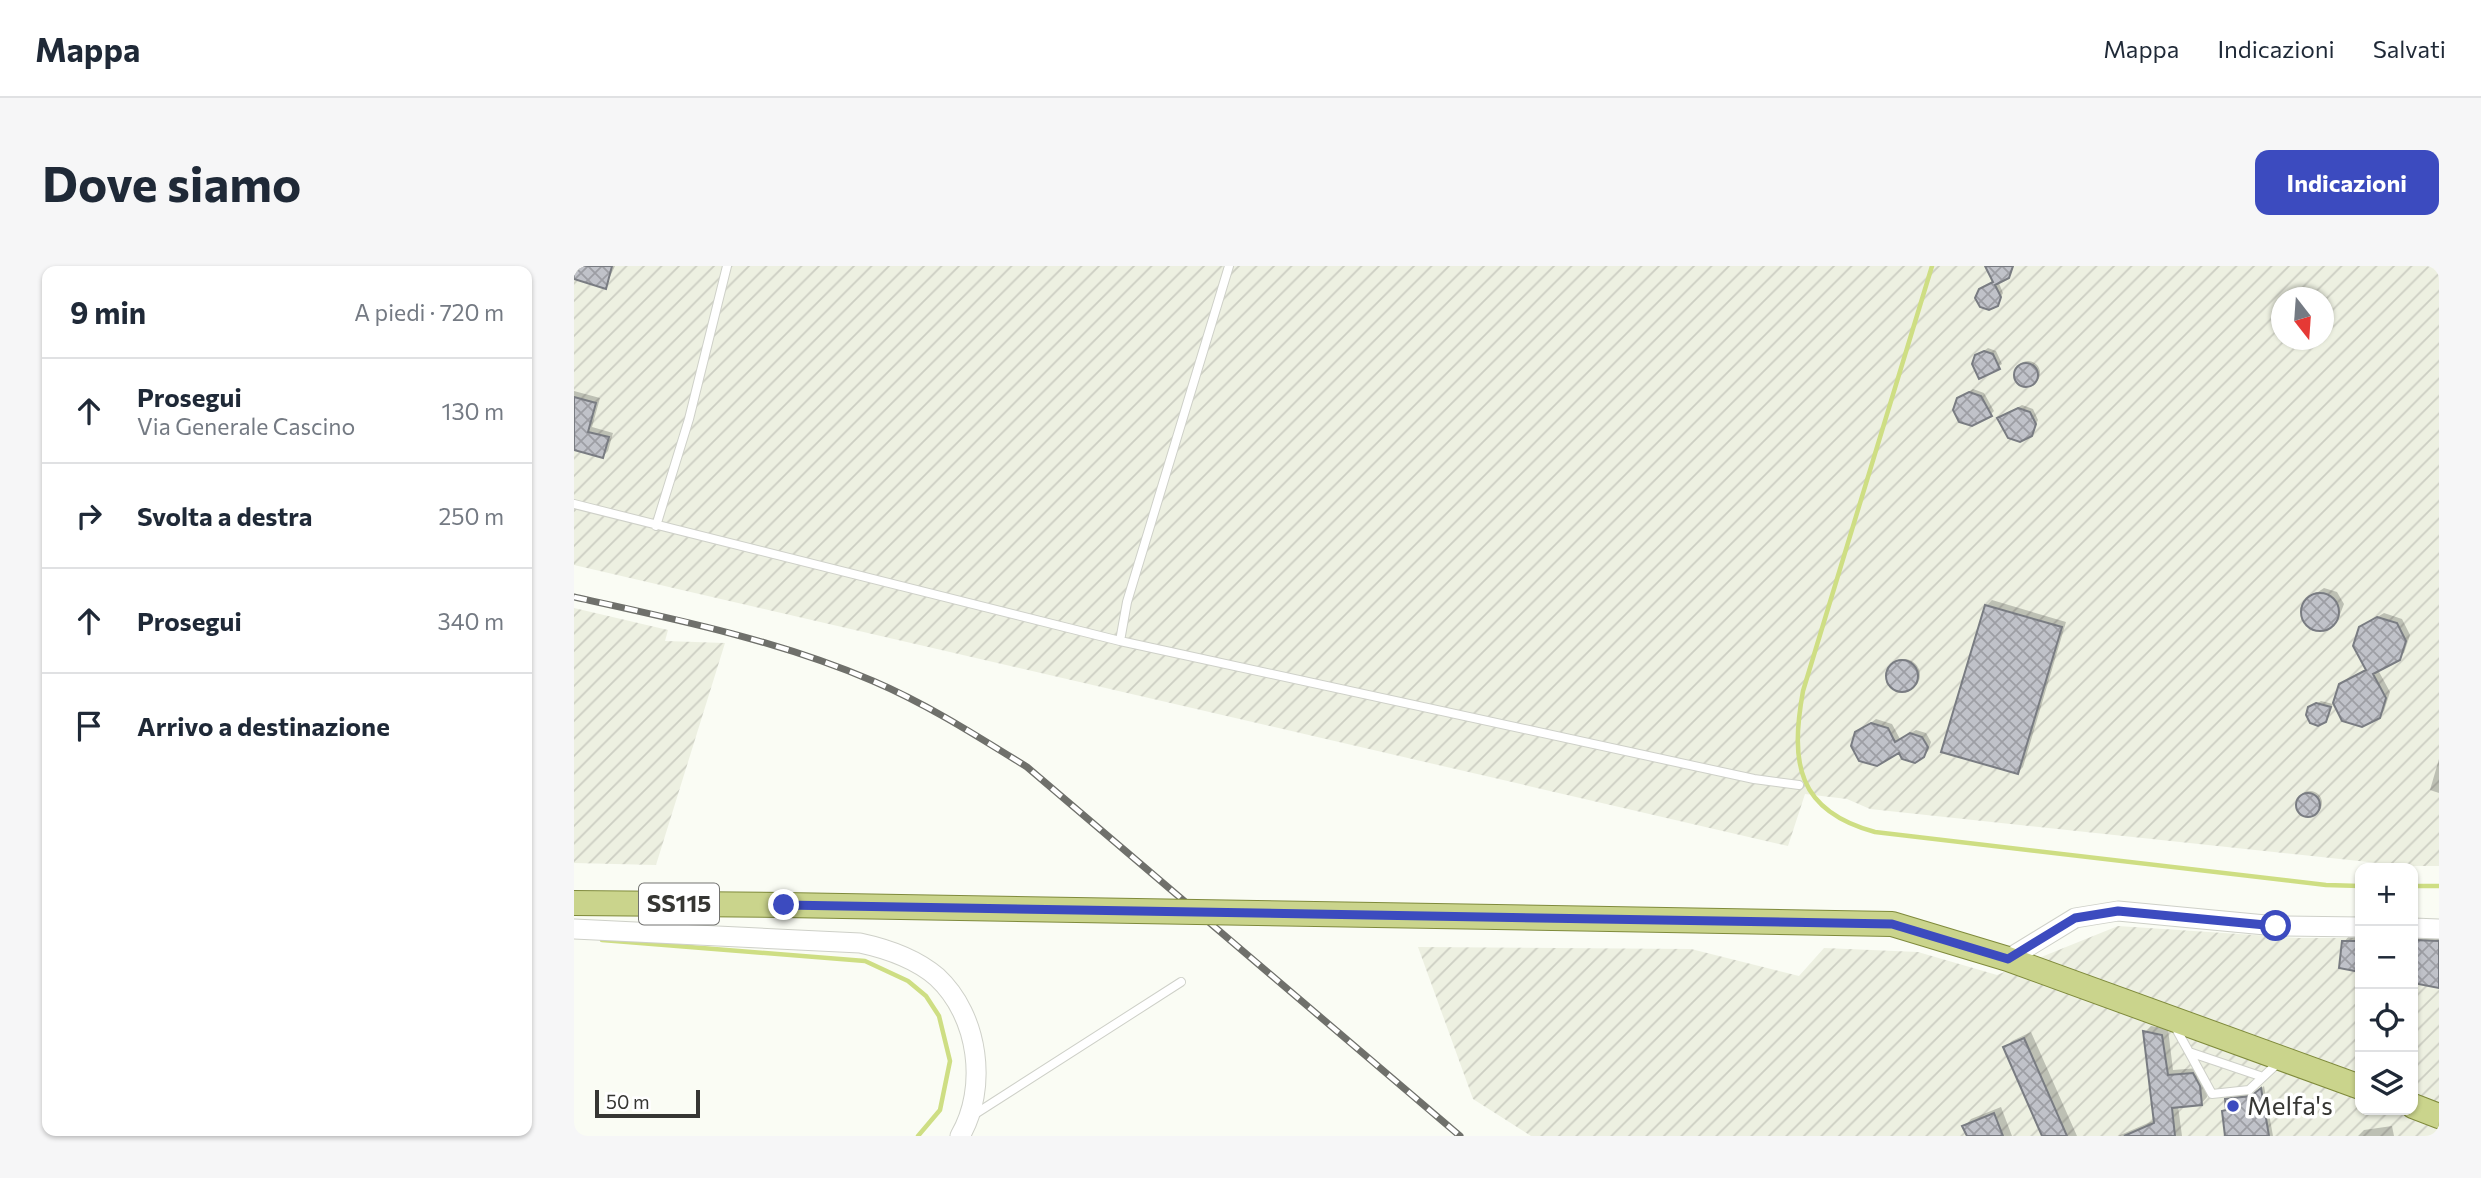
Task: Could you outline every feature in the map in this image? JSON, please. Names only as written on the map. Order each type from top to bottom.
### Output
[{"type":"main road","name":"SS115","points":[[574,903],[1892,924],[2008,959]]},
{"type":"main road","points":[[2008,959],[2355,1085]]},
{"type":"main road","points":[[2418,1108],[2439,1116]]},
{"type":"street","points":[[2008,959],[2075,918],[2118,911],[2276,926],[2355,927]]},
{"type":"street","points":[[2418,928],[2439,929]]},
{"type":"street","points":[[574,929],[860,943],[886,948],[912,960],[937,977],[956,999],[970,1030],[976,1091],[971,1117],[960,1136]]},
{"type":"lane","points":[[656,526],[689,419],[727,266]]},
{"type":"lane","points":[[1120,640],[1127,602],[1229,266]]},
{"type":"lane","points":[[574,504],[1120,640],[1754,779],[1799,785]]},
{"type":"lane","points":[[971,1117],[1181,982]]},
{"type":"lane","points":[[2169,1017],[2212,1094],[2249,1090],[2282,1059]]},
{"type":"lane","points":[[2189,1052],[2263,1077]]},
{"type":"shaded area","points":[[574,266],[2439,266],[2439,866],[2378,863],[1870,809],[1847,799],[1805,794],[1788,846],[574,565]]},
{"type":"shaded area","points":[[574,608],[668,630],[665,641],[725,643],[656,865],[574,863]]},
{"type":"shaded area","points":[[2118,926],[2298,938],[2355,938],[2355,1115],[2418,1115],[2418,939],[2439,939],[2439,1136],[1531,1136],[1473,1099],[1418,947],[1691,949],[1799,976],[1824,948],[1918,952],[1997,975]]},
{"type":"building","points":[[574,266],[612,266],[606,289],[574,279]]},
{"type":"building","points":[[1985,266],[2013,266],[2009,278],[1995,285],[2001,297],[1998,306],[1989,310],[1980,307],[1975,298],[1979,289],[1993,282]]},
{"type":"building","points":[[1984,351],[1993,354],[2000,369],[1979,379],[1972,364],[1975,355]]},
{"type":"building","points":[[2026,363],[2035,366],[2038,375],[2035,384],[2026,387],[2017,384],[2014,375],[2017,366]]},
{"type":"building","points":[[1969,392],[1981,396],[1992,416],[1972,426],[1959,422],[1953,410],[1957,398]]},
{"type":"building","points":[[574,397],[596,403],[588,432],[609,437],[603,458],[574,450]]},
{"type":"building","points":[[2018,408],[2030,412],[2036,424],[2032,436],[2020,442],[2008,438],[1997,418]]},
{"type":"building","points":[[2320,593],[2333,599],[2339,612],[2333,625],[2320,631],[2307,625],[2301,612],[2307,599]]},
{"type":"building","points":[[1985,605],[2062,627],[2018,774],[1941,752]]},
{"type":"building","points":[[2377,617],[2397,623],[2406,641],[2400,660],[2373,674],[2386,698],[2380,718],[2362,727],[2342,721],[2333,703],[2339,684],[2366,670],[2353,646],[2359,627]]},
{"type":"building","points":[[1902,660],[1914,664],[1918,676],[1914,688],[1902,692],[1890,688],[1886,676],[1890,664]]},
{"type":"building","points":[[2316,703],[2331,707],[2326,722],[2318,726],[2310,723],[2306,715],[2308,707]]},
{"type":"building","points":[[1871,723],[1888,728],[1895,742],[1910,733],[1922,737],[1928,747],[1924,757],[1915,763],[1902,759],[1899,753],[1877,766],[1859,761],[1851,746],[1855,732]]},
{"type":"building","points":[[2308,793],[2317,796],[2320,805],[2317,814],[2308,817],[2299,814],[2296,805],[2299,796]]},
{"type":"building","points":[[2418,940],[2439,941],[2439,988],[2418,984]]},
{"type":"building","points":[[2342,941],[2355,941],[2355,971],[2339,968]]},
{"type":"building","points":[[2143,1031],[2162,1035],[2168,1075],[2193,1073],[2200,1086],[2202,1105],[2172,1108],[2175,1136],[2124,1136],[2154,1123]]},
{"type":"building","points":[[2024,1038],[2067,1136],[2042,1136],[2003,1047]]},
{"type":"building","points":[[2261,1088],[2269,1136],[2225,1136],[2222,1111],[2226,1110],[2225,1099],[2251,1096]]},
{"type":"building","points":[[1994,1113],[2003,1136],[1967,1136],[1962,1126]]},
{"type":"waterway","points":[[1932,266],[1803,691],[1798,740],[1800,762],[1805,781],[1815,797],[1829,811],[1849,823],[1875,832],[2326,885],[2355,886]]},
{"type":"waterway","points":[[2418,886],[2439,886]]},
{"type":"waterway","points":[[602,940],[865,961],[908,981],[926,996],[939,1016],[950,1061],[940,1110],[918,1136]]},
{"type":"railway","points":[[574,597],[725,632],[800,654],[873,681],[952,721],[1027,767],[1460,1136]]},
{"type":"place","name":"Melfa's","points":[[2233,1106]]},
{"type":"route","points":[[784,905],[1892,924],[2008,959],[2075,918],[2118,911],[2276,926]]}]
